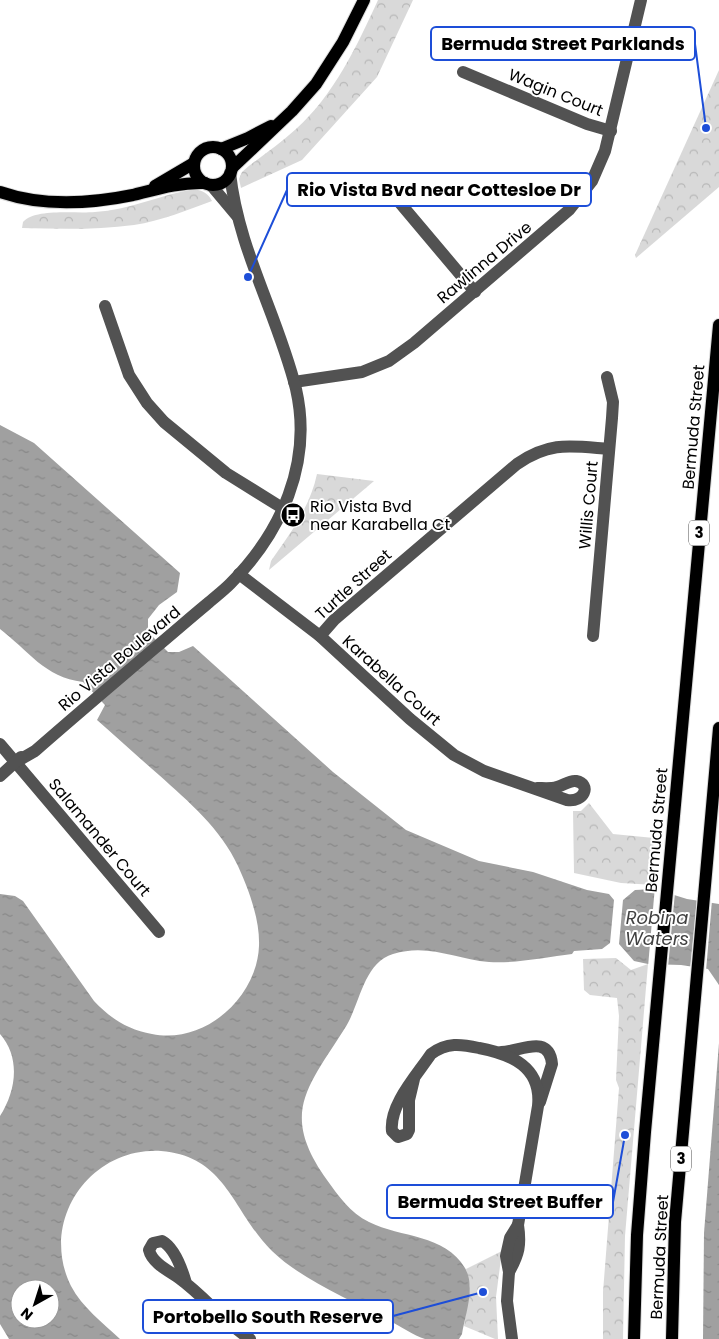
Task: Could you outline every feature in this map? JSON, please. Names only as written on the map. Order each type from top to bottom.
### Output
[{"type":"main road","points":[[0,192],[29,200],[58,203],[108,199],[179,184],[222,182],[280,121],[292,111],[321,77],[343,42],[364,0]]},
{"type":"main road","points":[[221,149],[248,138],[280,121]]},
{"type":"main road","points":[[208,184],[196,175],[194,163],[197,154],[206,148],[216,147],[230,157],[231,171]]},
{"type":"main road","points":[[146,191],[194,163]]},
{"type":"main road","name":"Bermuda Street","points":[[634,1339],[637,1235],[719,325]]},
{"type":"main road","name":"Bermuda Street","points":[[672,1339],[675,1222],[719,728]]},
{"type":"street","name":"Rawlinna Drive","points":[[294,382],[362,372],[389,361],[414,343],[475,292],[569,210],[592,181],[606,150],[641,0]]},
{"type":"street","name":"Wagin Court","points":[[463,72],[587,124],[611,131]]},
{"type":"street","name":"Rio Vista Boulevard","points":[[0,776],[32,747],[230,584],[265,543],[284,509],[291,490],[299,450],[300,412],[294,382],[280,338],[246,248],[237,216],[231,171]]},
{"type":"street","name":"Rio Vista Boulevard","points":[[208,184],[237,216]]},
{"type":"street","points":[[384,184],[475,292]]},
{"type":"street","points":[[105,306],[129,375],[147,403],[172,428],[226,473],[284,509]]},
{"type":"street","name":"Willis Court","points":[[593,636],[613,402],[607,377]]},
{"type":"street","name":"Turtle Street","points":[[320,636],[334,620],[529,455],[554,447],[570,446],[609,449]]},
{"type":"street","name":"Karabella Court","points":[[239,574],[320,636],[410,719],[454,756],[484,771],[537,788]]},
{"type":"street","name":"Salamander Court","points":[[0,744],[159,932]]},
{"type":"street","points":[[414,1079],[431,1054],[444,1046],[463,1045],[510,1056],[530,1073],[537,1088],[538,1106],[518,1225],[510,1238],[506,1256],[509,1272],[507,1301],[512,1339]]},
{"type":"street","points":[[497,1052],[509,1052],[532,1046],[538,1046],[548,1051],[552,1057],[552,1064],[538,1106]]},
{"type":"street","points":[[524,1066],[522,1059],[524,1053],[528,1049],[538,1046]]},
{"type":"street","points":[[186,1283],[227,1322],[250,1339]]},
{"type":"green space","points":[[378,0],[413,0],[377,77],[302,160],[241,188],[239,179],[242,172],[289,135],[310,116],[322,101],[353,52]]},
{"type":"green space","points":[[719,70],[719,187],[636,258],[635,255]]},
{"type":"green space","points":[[194,189],[205,193],[212,201],[154,221],[120,227],[22,228],[23,222],[37,215],[57,212],[108,211]]},
{"type":"green space","points":[[317,474],[374,481],[269,570],[271,561],[292,530],[310,498]]},
{"type":"green space","points":[[589,803],[613,834],[654,838],[652,862],[656,878],[655,885],[621,883],[574,873],[573,811],[581,811]]},
{"type":"green space","points":[[616,958],[631,970],[648,964],[625,1236],[623,1339],[603,1339],[603,1292],[619,1088],[616,1080],[619,1016],[617,998],[590,995],[584,990],[583,959]]},
{"type":"green space","points":[[502,1251],[496,1297],[498,1339],[495,1339],[464,1326],[470,1286],[466,1269]]},
{"type":"water","points":[[0,425],[34,443],[180,573],[177,592],[159,605],[148,619],[148,632],[168,652],[179,652],[193,646],[333,772],[406,830],[479,861],[533,872],[587,890],[609,894],[614,900],[610,943],[602,949],[574,951],[572,954],[509,962],[489,962],[418,950],[393,954],[383,959],[369,975],[350,1019],[310,1084],[304,1101],[302,1118],[304,1136],[312,1157],[345,1203],[356,1214],[369,1222],[422,1238],[446,1249],[465,1268],[470,1284],[470,1292],[462,1334],[459,1339],[421,1338],[312,1280],[272,1251],[259,1236],[227,1189],[201,1163],[183,1155],[161,1151],[135,1153],[112,1161],[92,1175],[77,1193],[66,1214],[61,1237],[63,1262],[71,1286],[87,1308],[120,1339],[9,1339],[0,1324],[0,1116],[10,1096],[14,1075],[11,1053],[7,1043],[0,1034],[0,894],[15,896],[23,901],[100,1007],[113,1018],[127,1026],[152,1034],[171,1036],[190,1032],[208,1025],[224,1014],[238,1000],[249,983],[256,965],[259,946],[258,926],[253,905],[238,866],[223,840],[182,795],[97,720],[105,705],[83,682],[69,679],[47,669],[0,629]]},
{"type":"water","name":"Robina Waters","points":[[655,889],[687,899],[719,904],[719,985],[708,969],[634,961],[619,944],[623,900],[635,890]]},
{"type":"water","points":[[719,1043],[719,1339],[703,1339],[704,1233]]},
{"type":"pier","points":[[655,886],[675,892],[668,967],[648,967]]},
{"type":"pier","points":[[697,898],[712,900],[706,971],[690,969]]},
{"type":"place","name":"Bermuda Street Parklands","points":[[706,128]]},
{"type":"place","name":"Rio Vista Bvd near Cottesloe Dr","points":[[248,277]]},
{"type":"place","name":"Rio Vista Bvd near Karabella Ct","points":[[293,515]]},
{"type":"place","name":"Bermuda Street Buffer","points":[[625,1135]]},
{"type":"place","name":"Portobello South Reserve","points":[[483,1292]]}]
